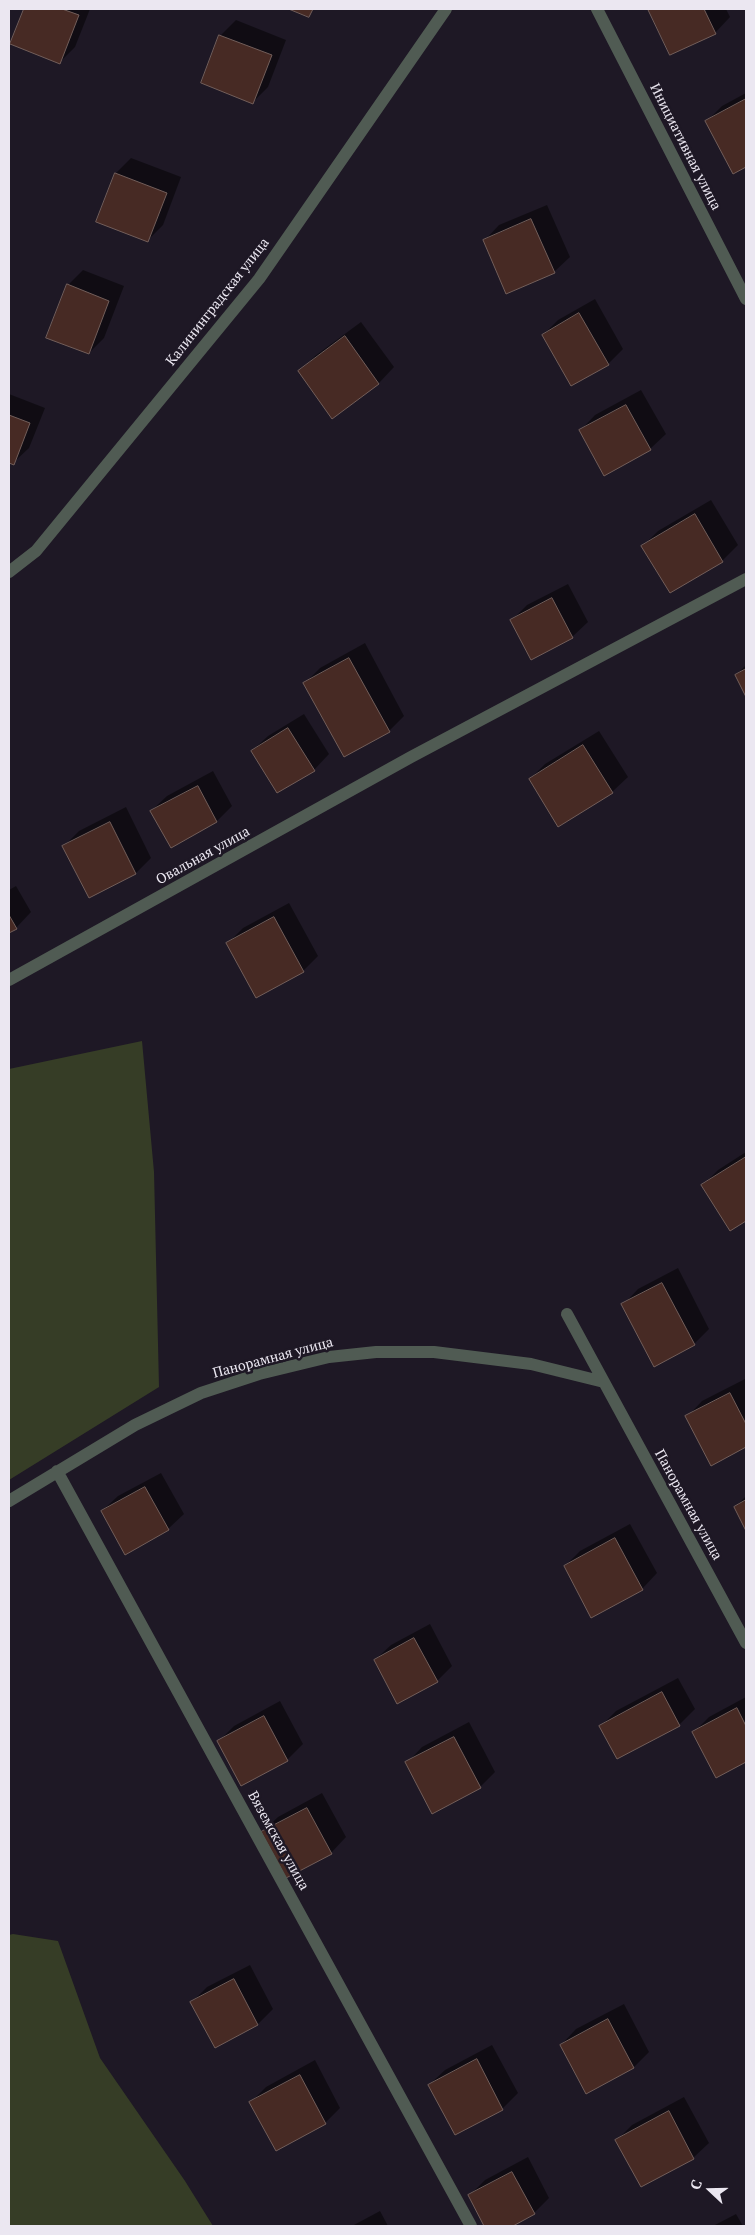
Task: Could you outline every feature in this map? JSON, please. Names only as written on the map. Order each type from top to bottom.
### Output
[{"type":"street","name":"Калининградская улица","points":[[9,572],[36,551],[259,279],[446,9]]},
{"type":"street","name":"Инициативная улица","points":[[597,9],[746,298]]},
{"type":"street","name":"Овальная улица","points":[[9,980],[411,757],[746,579]]},
{"type":"street","name":"Панорамная улица","points":[[567,1314],[746,1643]]},
{"type":"street","name":"Панорамная улица","points":[[9,1501],[135,1425],[201,1394],[259,1374],[329,1357],[376,1352],[434,1352],[531,1364],[604,1382]]},
{"type":"street","name":"Вяземская улица","points":[[57,1471],[471,2226]]},
{"type":"green space","points":[[142,1041],[154,1172],[159,1387],[9,1480],[9,1069]]},
{"type":"green space","points":[[9,1935],[58,1941],[100,2058],[185,2181],[213,2226],[9,2226]]},
{"type":"building","points":[[24,9],[62,9],[79,15],[60,64],[10,44]]},
{"type":"building","points":[[289,9],[313,9],[309,17]]},
{"type":"building","points":[[648,9],[704,9],[716,34],[670,55]]},
{"type":"building","points":[[219,35],[272,55],[253,104],[201,83]]},
{"type":"building","points":[[746,99],[746,167],[733,174],[705,121]]},
{"type":"building","points":[[115,173],[167,193],[148,242],[96,222]]},
{"type":"building","points":[[531,219],[555,273],[506,294],[483,240]]},
{"type":"building","points":[[67,284],[109,301],[89,354],[46,338]]},
{"type":"building","points":[[579,313],[609,365],[571,386],[542,335]]},
{"type":"building","points":[[345,336],[379,384],[332,419],[298,371]]},
{"type":"building","points":[[626,405],[651,450],[604,476],[579,430]]},
{"type":"building","points":[[9,415],[30,423],[14,465],[9,463]]},
{"type":"building","points":[[695,514],[723,562],[670,593],[641,546]]},
{"type":"building","points":[[552,598],[573,638],[531,660],[510,620]]},
{"type":"building","points":[[349,658],[390,732],[344,757],[303,683]]},
{"type":"building","points":[[746,669],[746,697],[735,675]]},
{"type":"building","points":[[288,728],[315,771],[277,793],[251,751]]},
{"type":"building","points":[[583,745],[613,793],[558,827],[529,779]]},
{"type":"building","points":[[198,786],[217,822],[171,848],[150,811]]},
{"type":"building","points":[[110,822],[136,874],[89,898],[62,846]]},
{"type":"building","points":[[9,915],[17,929],[9,933]]},
{"type":"building","points":[[274,917],[304,972],[256,998],[226,943]]},
{"type":"building","points":[[746,1157],[746,1221],[730,1231],[701,1185]]},
{"type":"building","points":[[662,1283],[695,1345],[654,1367],[621,1304]]},
{"type":"building","points":[[730,1393],[746,1424],[746,1447],[711,1466],[685,1416]]},
{"type":"building","points":[[145,1487],[169,1530],[125,1555],[101,1511]]},
{"type":"building","points":[[746,1500],[746,1531],[734,1507]]},
{"type":"building","points":[[615,1538],[643,1590],[591,1618],[564,1566]]},
{"type":"building","points":[[414,1638],[438,1682],[397,1704],[374,1660]]},
{"type":"building","points":[[662,1692],[680,1726],[617,1759],[599,1726]]},
{"type":"building","points":[[737,1708],[746,1726],[746,1762],[716,1778],[692,1732]]},
{"type":"building","points":[[264,1716],[288,1761],[241,1786],[217,1741]]},
{"type":"building","points":[[454,1737],[481,1788],[432,1814],[405,1762]]},
{"type":"building","points":[[307,1808],[332,1854],[286,1878],[261,1832]]},
{"type":"building","points":[[234,1979],[258,2025],[215,2048],[190,2002]]},
{"type":"building","points":[[608,2019],[634,2068],[586,2094],[560,2045]]},
{"type":"building","points":[[477,2059],[503,2110],[455,2135],[428,2085]]},
{"type":"building","points":[[300,2075],[326,2124],[276,2151],[249,2102]]},
{"type":"building","points":[[669,2111],[694,2159],[641,2187],[615,2140]]},
{"type":"building","points":[[512,2172],[535,2214],[513,2226],[484,2226],[468,2195]]}]
